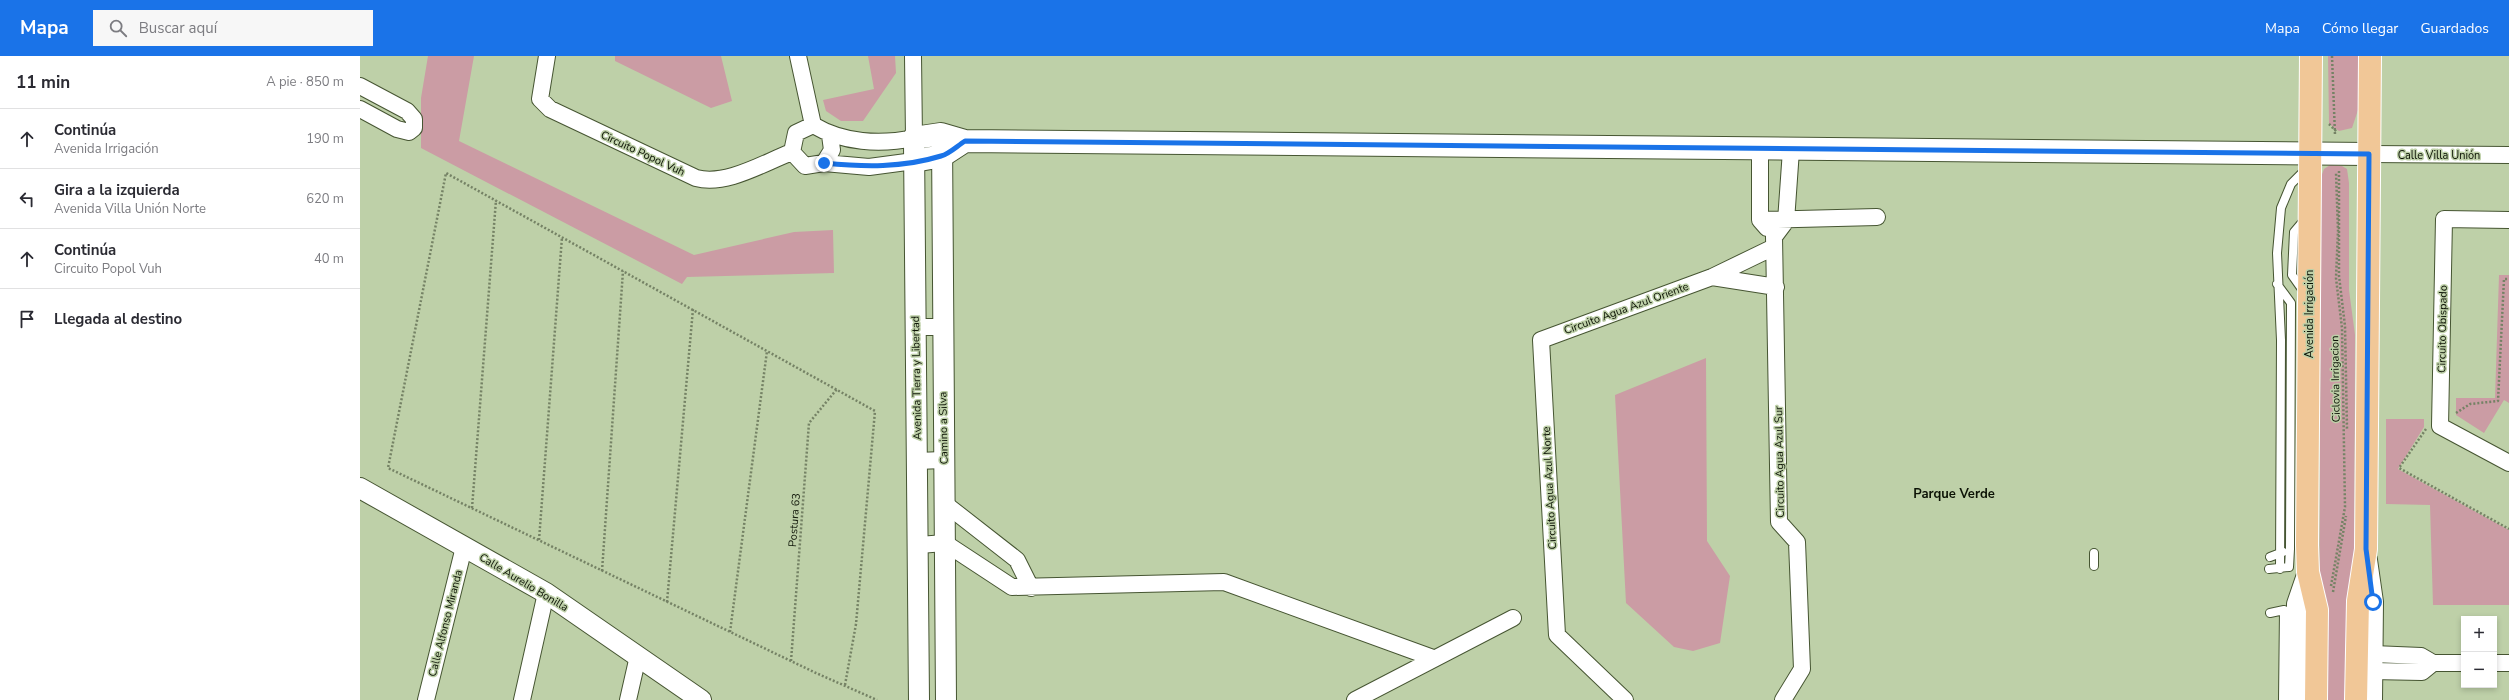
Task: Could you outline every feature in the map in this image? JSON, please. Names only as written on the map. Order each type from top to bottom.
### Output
[{"type":"main road","name":"Avenida Irrigación","points":[[2311,56],[2308,572],[2317,610],[2316,700]]},
{"type":"main road","points":[[2356,700],[2358,601],[2366,549],[2370,56]]},
{"type":"main road","points":[[914,138],[941,134],[965,141],[1791,150],[2310,159],[2337,161],[2369,154]]},
{"type":"main road","points":[[914,161],[942,156],[965,141]]},
{"type":"street","name":"Circuito Popol Vuh","points":[[547,56],[540,99],[550,110],[696,178],[709,181],[725,178],[792,152]]},
{"type":"street","points":[[798,56],[813,125],[830,135],[867,142],[894,142],[914,138]]},
{"type":"street","name":"Avenida Tierra y Libertad","points":[[913,56],[920,700]]},
{"type":"street","points":[[360,86],[407,111],[414,119],[414,128],[409,132],[397,129],[360,109]]},
{"type":"street","points":[[813,125],[796,133],[792,152],[805,166],[824,163],[869,167],[914,161]]},
{"type":"street","name":"Camino a Silva","points":[[941,134],[946,700]]},
{"type":"street","points":[[824,163],[832,150],[830,135]]},
{"type":"street","points":[[1760,150],[1760,220],[1774,242],[1786,221],[1791,150]]},
{"type":"street","name":"Calle Villa Unión","points":[[2369,154],[2509,155]]},
{"type":"street","points":[[1760,220],[1786,221],[1878,218]]},
{"type":"street","name":"Circuito Obispado","points":[[2440,426],[2444,219],[2509,220]]},
{"type":"street","name":"Circuito Agua Azul Oriente","points":[[1541,340],[1712,277],[1774,242]]},
{"type":"street","name":"Circuito Agua Azul Sur","points":[[1774,242],[1779,522],[1798,542],[1802,669],[1783,700]]},
{"type":"street","name":"Circuito Agua Azul Oriente","points":[[1712,277],[1776,288]]},
{"type":"street","points":[[916,327],[942,327]]},
{"type":"street","name":"Circuito Agua Azul Norte","points":[[1541,340],[1558,636],[1625,700]]},
{"type":"street","points":[[2440,426],[2509,463]]},
{"type":"street","points":[[917,461],[943,460]]},
{"type":"street","name":"Calle Aurelio Bonilla","points":[[360,488],[546,593],[701,700]]},
{"type":"street","points":[[944,503],[1017,560],[1031,588]]},
{"type":"street","points":[[919,544],[945,543],[1012,587],[1031,588],[1224,582],[1433,658]]},
{"type":"street","name":"Calle Alfonso Miranda","points":[[426,700],[464,547]]},
{"type":"street","points":[[2366,549],[2373,602],[2372,700]]},
{"type":"street","name":"Avenida Irrigación","points":[[2296,700],[2297,604],[2308,572]]},
{"type":"street","points":[[522,700],[546,593]]},
{"type":"street","points":[[1355,700],[1433,658],[1513,618]]},
{"type":"street","points":[[628,700],[638,656]]},
{"type":"street","points":[[2373,662],[2422,672],[2433,663],[2461,663]]},
{"type":"street","points":[[2497,663],[2509,663]]},
{"type":"lane","points":[[2280,569],[2281,340],[2277,283],[2281,208],[2291,184],[2310,159]]},
{"type":"lane","points":[[2269,569],[2289,567],[2290,549],[2291,303],[2277,283]]},
{"type":"lane","points":[[2270,557],[2290,549]]},
{"type":"lane","points":[[2094,553],[2094,566]]},
{"type":"lane","points":[[2270,613],[2284,610],[2283,700]]},
{"type":"path","name":"Ciclovia Irrigacion","points":[[2332,56],[2337,161],[2339,276],[2345,326],[2348,507],[2331,596],[2345,507],[2342,328],[2336,278],[2338,231],[2337,161]]},
{"type":"path","points":[[845,686],[856,624],[875,411],[446,173],[388,468],[730,632],[791,661],[845,686],[876,700]]},
{"type":"path","points":[[472,508],[496,200]]},
{"type":"path","points":[[540,540],[562,237]]},
{"type":"path","points":[[602,571],[623,271]]},
{"type":"path","points":[[2509,279],[2504,279],[2498,401],[2470,404],[2440,426],[2425,429],[2399,468],[2509,529]]},
{"type":"path","points":[[667,602],[693,309]]},
{"type":"path","points":[[730,632],[767,351]]},
{"type":"path","name":"Postura 63","points":[[791,661],[809,423],[837,389]]},
{"type":"shaded area","points":[[428,56],[474,56],[459,141],[694,255],[794,232],[833,230],[834,273],[687,277],[682,284],[421,148],[421,98]]},
{"type":"shaded area","points":[[615,56],[721,56],[732,101],[711,108],[615,61]]},
{"type":"shaded area","points":[[868,56],[895,56],[896,73],[863,121],[841,121],[826,111],[823,100],[874,89]]},
{"type":"shaded area","points":[[2328,56],[2359,56],[2358,110],[2352,128],[2339,131],[2329,124]]},
{"type":"shaded area","points":[[2330,165],[2342,166],[2347,169],[2349,183],[2349,290],[2355,335],[2354,700],[2319,700],[2321,177],[2324,169]]},
{"type":"shaded area","points":[[2499,275],[2509,275],[2509,403],[2504,400],[2484,433],[2456,415],[2456,398],[2495,398]]},
{"type":"shaded area","points":[[1706,358],[1707,541],[1730,576],[1720,643],[1693,651],[1674,647],[1626,603],[1615,395]]},
{"type":"shaded area","points":[[2386,419],[2424,419],[2424,427],[2398,469],[2509,530],[2509,605],[2433,605],[2430,505],[2386,504]]},
{"type":"district","name":"Parque Verde","points":[[1954,493]]},
{"type":"route","points":[[824,163],[869,167],[896,165],[942,156],[965,141],[1760,150],[2369,154],[2366,549],[2373,602]]}]
